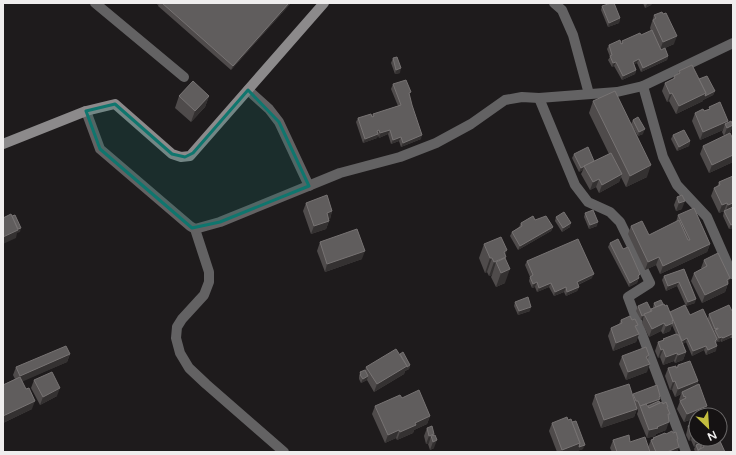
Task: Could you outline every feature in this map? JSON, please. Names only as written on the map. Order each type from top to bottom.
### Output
[{"type":"street","points":[[95,3],[184,77]]},
{"type":"street","points":[[3,144],[86,111],[115,104],[172,154],[185,157],[193,153],[324,3]]},
{"type":"street","points":[[554,3],[562,10],[573,35],[589,94]]},
{"type":"street","points":[[195,229],[220,222],[340,173],[400,157],[436,143],[471,124],[505,100],[522,97],[539,98],[617,92],[643,86],[733,43]]},
{"type":"street","points":[[643,86],[663,157],[677,185],[707,217],[732,274],[733,273]]},
{"type":"street","points":[[248,90],[269,109],[279,122],[309,186]]},
{"type":"street","points":[[539,98],[575,185],[588,202],[610,212],[620,222],[650,283],[628,297],[686,452]]},
{"type":"street","points":[[86,111],[100,149],[195,229],[209,272],[209,282],[204,295],[182,319],[177,327],[176,338],[180,353],[189,368],[284,452]]},
{"type":"highlighted area","points":[[248,90],[279,122],[309,186],[220,222],[192,228],[100,149],[86,111],[115,104],[172,154],[185,157],[193,153]]},
{"type":"building","points":[[162,3],[289,3],[233,66]]},
{"type":"building","points":[[614,3],[620,18],[609,23],[602,6]]},
{"type":"building","points":[[662,12],[663,14],[666,13],[677,36],[663,42],[653,20],[656,18],[654,15]]},
{"type":"building","points":[[652,30],[661,50],[665,48],[668,56],[643,68],[639,59],[633,62],[636,70],[623,76],[616,62],[613,63],[610,56],[612,55],[609,45],[620,40],[621,44],[623,43],[622,41],[640,33],[641,35]]},
{"type":"building","points":[[397,57],[401,68],[396,70],[393,58]]},
{"type":"building","points":[[692,65],[706,93],[679,106],[672,93],[670,94],[665,83],[675,78],[674,76],[680,73],[679,71]]},
{"type":"building","points":[[707,76],[715,91],[705,96],[706,93],[699,79]]},
{"type":"building","points":[[406,80],[411,92],[409,93],[412,105],[422,135],[403,143],[401,137],[393,140],[390,130],[380,133],[379,130],[377,131],[378,134],[365,139],[358,118],[371,114],[372,117],[374,116],[373,114],[401,105],[393,84]]},
{"type":"building","points":[[193,81],[209,96],[195,111],[179,96]]},
{"type":"building","points":[[615,91],[651,165],[630,176],[593,101]]},
{"type":"building","points":[[720,102],[728,121],[703,132],[695,113],[703,109],[704,111],[710,109],[709,107]]},
{"type":"building","points":[[638,117],[645,129],[639,132],[633,120]]},
{"type":"building","points":[[731,121],[733,125],[727,128],[725,124]]},
{"type":"building","points":[[684,130],[690,141],[679,147],[673,135]]},
{"type":"building","points":[[730,133],[733,139],[733,155],[712,165],[703,146]]},
{"type":"building","points":[[588,147],[594,161],[581,168],[574,154]]},
{"type":"building","points":[[611,153],[622,174],[602,185],[599,179],[593,182],[584,166]]},
{"type":"building","points":[[733,176],[733,203],[722,205],[714,188],[720,185],[719,182]]},
{"type":"building","points":[[327,195],[332,211],[327,213],[329,221],[314,226],[306,203]]},
{"type":"building","points":[[682,195],[685,201],[679,203],[677,197]]},
{"type":"building","points":[[733,207],[733,224],[731,225],[724,211]]},
{"type":"building","points":[[694,208],[710,244],[663,266],[659,257],[648,262],[631,226],[642,221],[649,235],[679,220],[688,240],[690,240],[678,215]]},
{"type":"building","points":[[593,210],[598,222],[590,225],[585,213]]},
{"type":"building","points":[[564,212],[571,223],[563,228],[556,217]]},
{"type":"building","points":[[11,214],[18,230],[3,237],[3,218]]},
{"type":"building","points":[[15,215],[21,228],[18,229],[12,216]]},
{"type":"building","points":[[533,216],[535,220],[546,216],[553,227],[520,246],[512,232],[522,226],[521,223]]},
{"type":"building","points":[[357,229],[365,251],[327,264],[320,242]]},
{"type":"building","points":[[501,237],[507,250],[504,252],[506,257],[494,262],[492,258],[490,258],[484,244]]},
{"type":"building","points":[[578,239],[594,274],[577,282],[579,287],[567,292],[566,287],[555,292],[551,283],[539,288],[537,282],[533,284],[530,277],[533,275],[527,261]]},
{"type":"building","points":[[618,239],[623,249],[628,247],[640,274],[638,276],[639,278],[630,283],[610,243]]},
{"type":"building","points":[[718,253],[730,278],[727,280],[728,284],[705,295],[694,273],[707,266],[704,260]]},
{"type":"building","points":[[505,258],[510,269],[501,273],[496,262]]},
{"type":"building","points":[[684,269],[696,299],[688,302],[679,282],[668,286],[664,276]]},
{"type":"building","points":[[528,297],[531,307],[519,311],[515,302]]},
{"type":"building","points":[[661,300],[663,304],[656,307],[654,303]]},
{"type":"building","points":[[647,302],[651,310],[642,316],[638,306]]},
{"type":"building","points":[[664,304],[665,306],[667,305],[673,323],[666,326],[664,323],[652,329],[644,314],[652,311],[651,309]]},
{"type":"building","points":[[685,305],[690,315],[703,309],[717,339],[715,341],[717,346],[708,350],[706,346],[693,351],[687,338],[682,341],[670,312]]},
{"type":"building","points":[[729,305],[733,311],[733,334],[719,338],[715,330],[718,328],[715,329],[709,314]]},
{"type":"building","points":[[630,316],[632,320],[635,319],[638,325],[635,326],[639,334],[616,343],[611,328],[622,323],[621,320]]},
{"type":"building","points":[[676,334],[679,335],[686,352],[678,355],[677,353],[666,357],[658,342]]},
{"type":"building","points":[[66,346],[70,354],[20,376],[16,367]]},
{"type":"building","points":[[646,347],[649,355],[646,357],[650,364],[628,372],[622,356]]},
{"type":"building","points":[[396,349],[407,366],[377,384],[366,367]]},
{"type":"building","points":[[403,352],[410,365],[407,367],[400,354]]},
{"type":"building","points":[[690,361],[698,381],[678,389],[675,381],[673,382],[668,368],[676,366],[676,368],[678,365]]},
{"type":"building","points":[[365,370],[368,376],[363,379],[360,372]]},
{"type":"building","points":[[52,372],[60,388],[43,397],[34,380]]},
{"type":"building","points":[[20,377],[26,389],[29,388],[35,401],[3,416],[3,385]]},
{"type":"building","points":[[629,384],[637,409],[604,420],[595,395]]},
{"type":"building","points":[[699,384],[707,406],[688,407],[687,414],[680,401],[686,398],[682,392]]},
{"type":"building","points":[[657,385],[660,399],[640,406],[633,394]]},
{"type":"building","points":[[419,390],[430,416],[415,423],[416,425],[400,432],[399,430],[388,435],[375,406],[400,395],[402,398]]},
{"type":"building","points":[[659,401],[660,403],[649,408],[648,406]]},
{"type":"building","points":[[662,402],[663,404],[666,402],[668,407],[670,414],[668,414],[669,422],[657,427],[658,428],[649,430],[640,406],[646,404],[649,408]]},
{"type":"building","points":[[567,417],[568,420],[571,419],[580,443],[562,450],[552,423]]},
{"type":"building","points":[[576,421],[585,445],[579,447],[580,443],[572,422]]},
{"type":"building","points":[[432,426],[434,434],[429,436],[427,428]]},
{"type":"building","points":[[672,431],[673,433],[676,432],[679,447],[667,452],[656,452],[651,440]]},
{"type":"building","points":[[435,435],[437,440],[433,442],[431,436]]},
{"type":"building","points":[[629,435],[630,442],[645,437],[650,452],[617,452],[613,440]]},
{"type":"building","points":[[704,447],[723,447],[725,452],[698,452],[698,450]]}]
